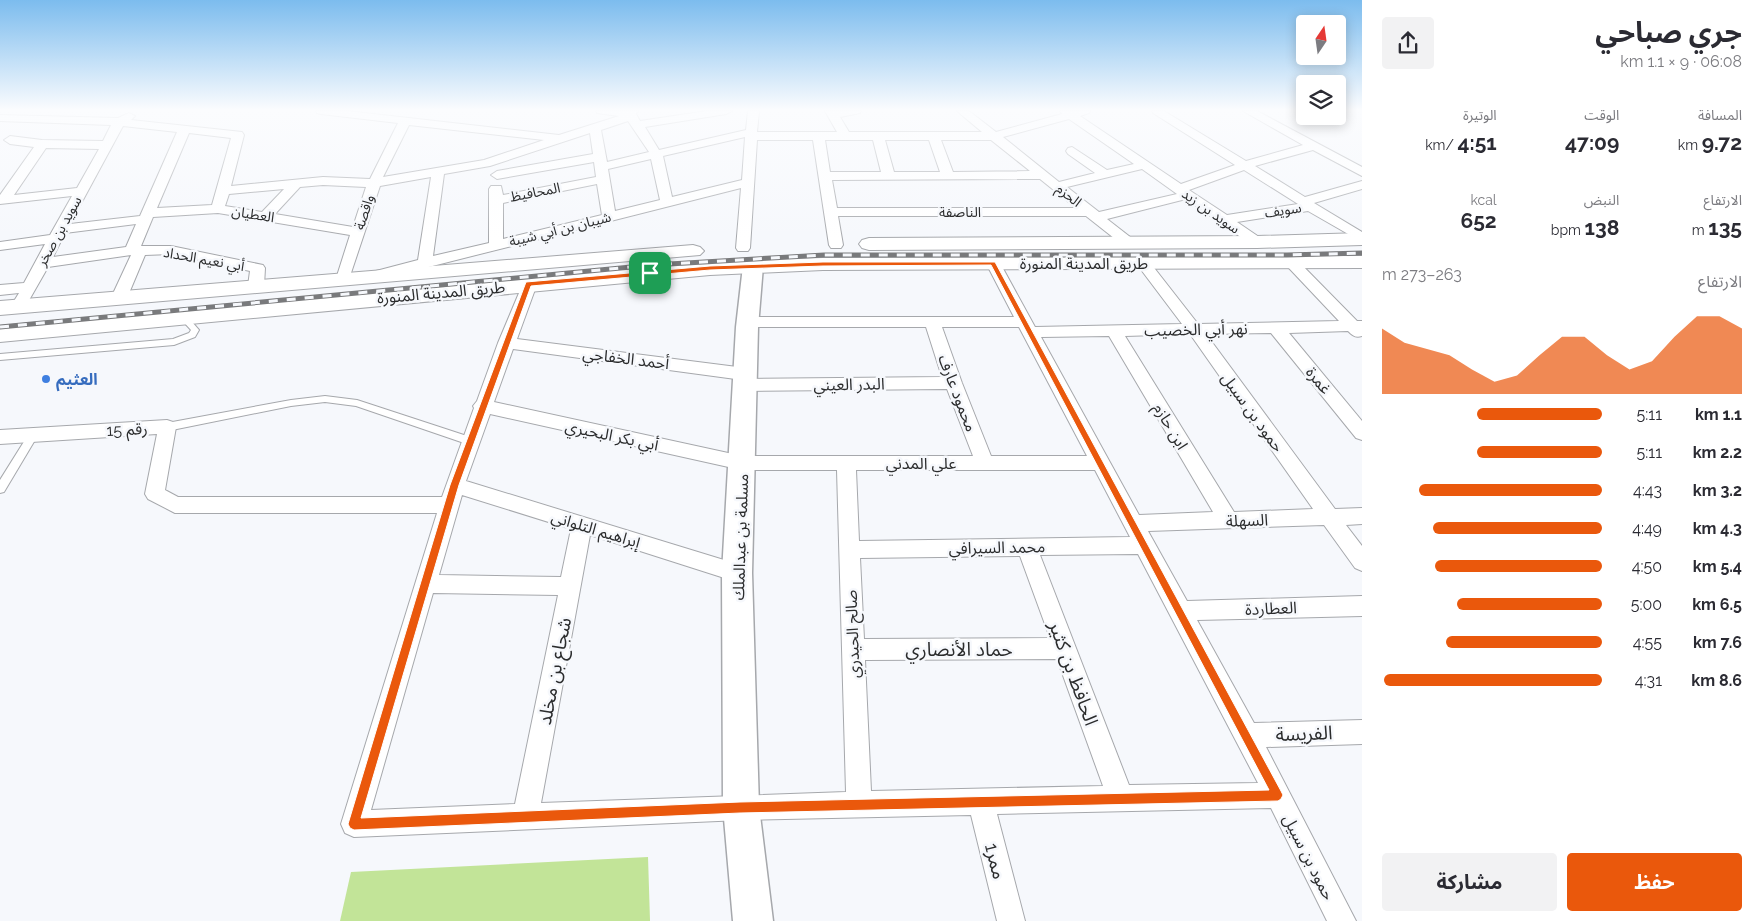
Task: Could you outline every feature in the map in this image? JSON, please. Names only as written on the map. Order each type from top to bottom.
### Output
[{"type":"main road","name":"طريق المدينة المنورة","points":[[0,334],[700,268],[748,257],[836,245],[1257,242],[1362,238]]},
{"type":"main road","name":"طريق المدينة المنورة","points":[[9,307],[617,256],[748,257],[823,264],[1362,262]]},
{"type":"main road","name":"مسلمة بن عبدالملك","points":[[736,921],[740,807],[737,573],[748,257]]},
{"type":"main road","name":"مسلمة بن عبدالملك","points":[[740,807],[753,921]]},
{"type":"street","points":[[2,200],[35,154]]},
{"type":"street","name":"سويد بن صخر","points":[[9,307],[29,287],[101,154]]},
{"type":"street","points":[[120,298],[146,216],[172,154]]},
{"type":"street","points":[[218,208],[233,154]]},
{"type":"street","name":"واقصة","points":[[343,279],[374,183],[388,154]]},
{"type":"street","points":[[222,192],[322,181],[374,183],[438,172],[496,160],[515,154]]},
{"type":"street","points":[[600,154],[610,217]]},
{"type":"street","points":[[656,154],[667,202]]},
{"type":"street","name":"المحافيظ","points":[[496,200],[545,190],[602,168],[656,154]]},
{"type":"street","name":"مسلمة بن عبدالملك","points":[[748,257],[750,154]]},
{"type":"street","points":[[821,154],[836,245]]},
{"type":"street","points":[[883,154],[888,175]]},
{"type":"street","points":[[940,154],[948,175]]},
{"type":"street","name":"الحزم","points":[[1018,154],[1129,243]]},
{"type":"street","points":[[1076,154],[1104,174]]},
{"type":"street","name":"سويد بن زيد","points":[[1128,154],[1257,242]]},
{"type":"street","points":[[1228,154],[1362,238]]},
{"type":"street","name":"الناصفة","points":[[830,212],[1094,215],[1183,192],[1246,165],[1285,154]]},
{"type":"street","points":[[1329,154],[1362,172]]},
{"type":"street","points":[[496,160],[496,245]]},
{"type":"street","points":[[1057,186],[1144,165]]},
{"type":"street","points":[[496,175],[541,168],[602,168]]},
{"type":"street","points":[[541,168],[545,190]]},
{"type":"street","points":[[425,263],[438,172]]},
{"type":"street","points":[[825,176],[1043,174]]},
{"type":"street","name":"شيبان بن أبي شيبة","points":[[372,276],[748,182]]},
{"type":"street","points":[[266,216],[296,184]]},
{"type":"street","name":"سويف","points":[[1224,220],[1308,204],[1362,185]]},
{"type":"street","points":[[2,200],[82,191]]},
{"type":"street","name":"العطيان","points":[[0,246],[146,216],[218,208],[358,232]]},
{"type":"street","name":"أبي نعيم الحداد","points":[[42,263],[136,251],[171,250],[258,268],[256,286]]},
{"type":"street","name":"حمود بن سبيل","points":[[993,263],[1247,735],[1342,921]]},
{"type":"street","name":"حمود بن سبيل","points":[[1143,263],[1194,329],[1362,562]]},
{"type":"street","points":[[1292,263],[1359,330]]},
{"type":"street","points":[[529,284],[482,406],[455,485],[354,824],[740,807],[1278,795]]},
{"type":"street","points":[[0,290],[29,287]]},
{"type":"street","name":"نهر أبي الخصيب","points":[[747,322],[932,322],[1114,331],[1276,328],[1359,330]]},
{"type":"street","name":"محمود عارف","points":[[932,322],[953,383],[985,463]]},
{"type":"street","name":"غمرة","points":[[1276,328],[1362,432]]},
{"type":"street","name":"ابن حازم","points":[[1114,331],[1228,520]]},
{"type":"street","name":"أحمد الخفاجي","points":[[506,343],[745,379]]},
{"type":"street","name":"البدر العيني","points":[[745,379],[953,383]]},
{"type":"street","name":"أبي بكر البحيري","points":[[482,406],[742,463]]},
{"type":"street","name":"رقم 15","points":[[0,436],[167,427],[156,494],[175,505],[449,505]]},
{"type":"street","name":"علي المدني","points":[[742,463],[1100,463]]},
{"type":"street","name":"صالح الحيدري","points":[[846,463],[859,804]]},
{"type":"street","name":"إبراهيم التلواني","points":[[455,485],[737,573]]},
{"type":"street","name":"السهلة","points":[[1133,523],[1362,516]]},
{"type":"street","name":"شجاع بن مخلد","points":[[526,817],[582,524]]},
{"type":"street","name":"محمد السيرافي","points":[[849,550],[1144,545]]},
{"type":"street","name":"الحافظ بن كثير","points":[[1027,547],[1121,799]]},
{"type":"street","points":[[425,584],[570,586]]},
{"type":"street","name":"العطاردة","points":[[1180,611],[1362,606]]},
{"type":"street","name":"حماد الأنصاري","points":[[853,650],[1065,648]]},
{"type":"street","name":"الفريسة","points":[[1247,735],[1362,732]]},
{"type":"street","name":"ممر1","points":[[981,802],[1011,921]]},
{"type":"lane","points":[[0,357],[174,342],[192,335],[195,330],[183,316]]},
{"type":"lane","points":[[167,427],[301,402],[337,400],[357,404],[470,441]]},
{"type":"lane","points":[[0,489],[33,434]]},
{"type":"green space","points":[[648,857],[650,921],[340,921],[351,872]]},
{"type":"railway","points":[[0,327],[652,265],[824,255],[1287,255],[1362,253]]},
{"type":"place","name":"العثيم","points":[[46,379]]},
{"type":"route","points":[[993,263],[1278,795],[740,807],[354,824],[455,485],[482,406],[529,284],[650,273],[710,268],[823,264],[993,263]]}]
